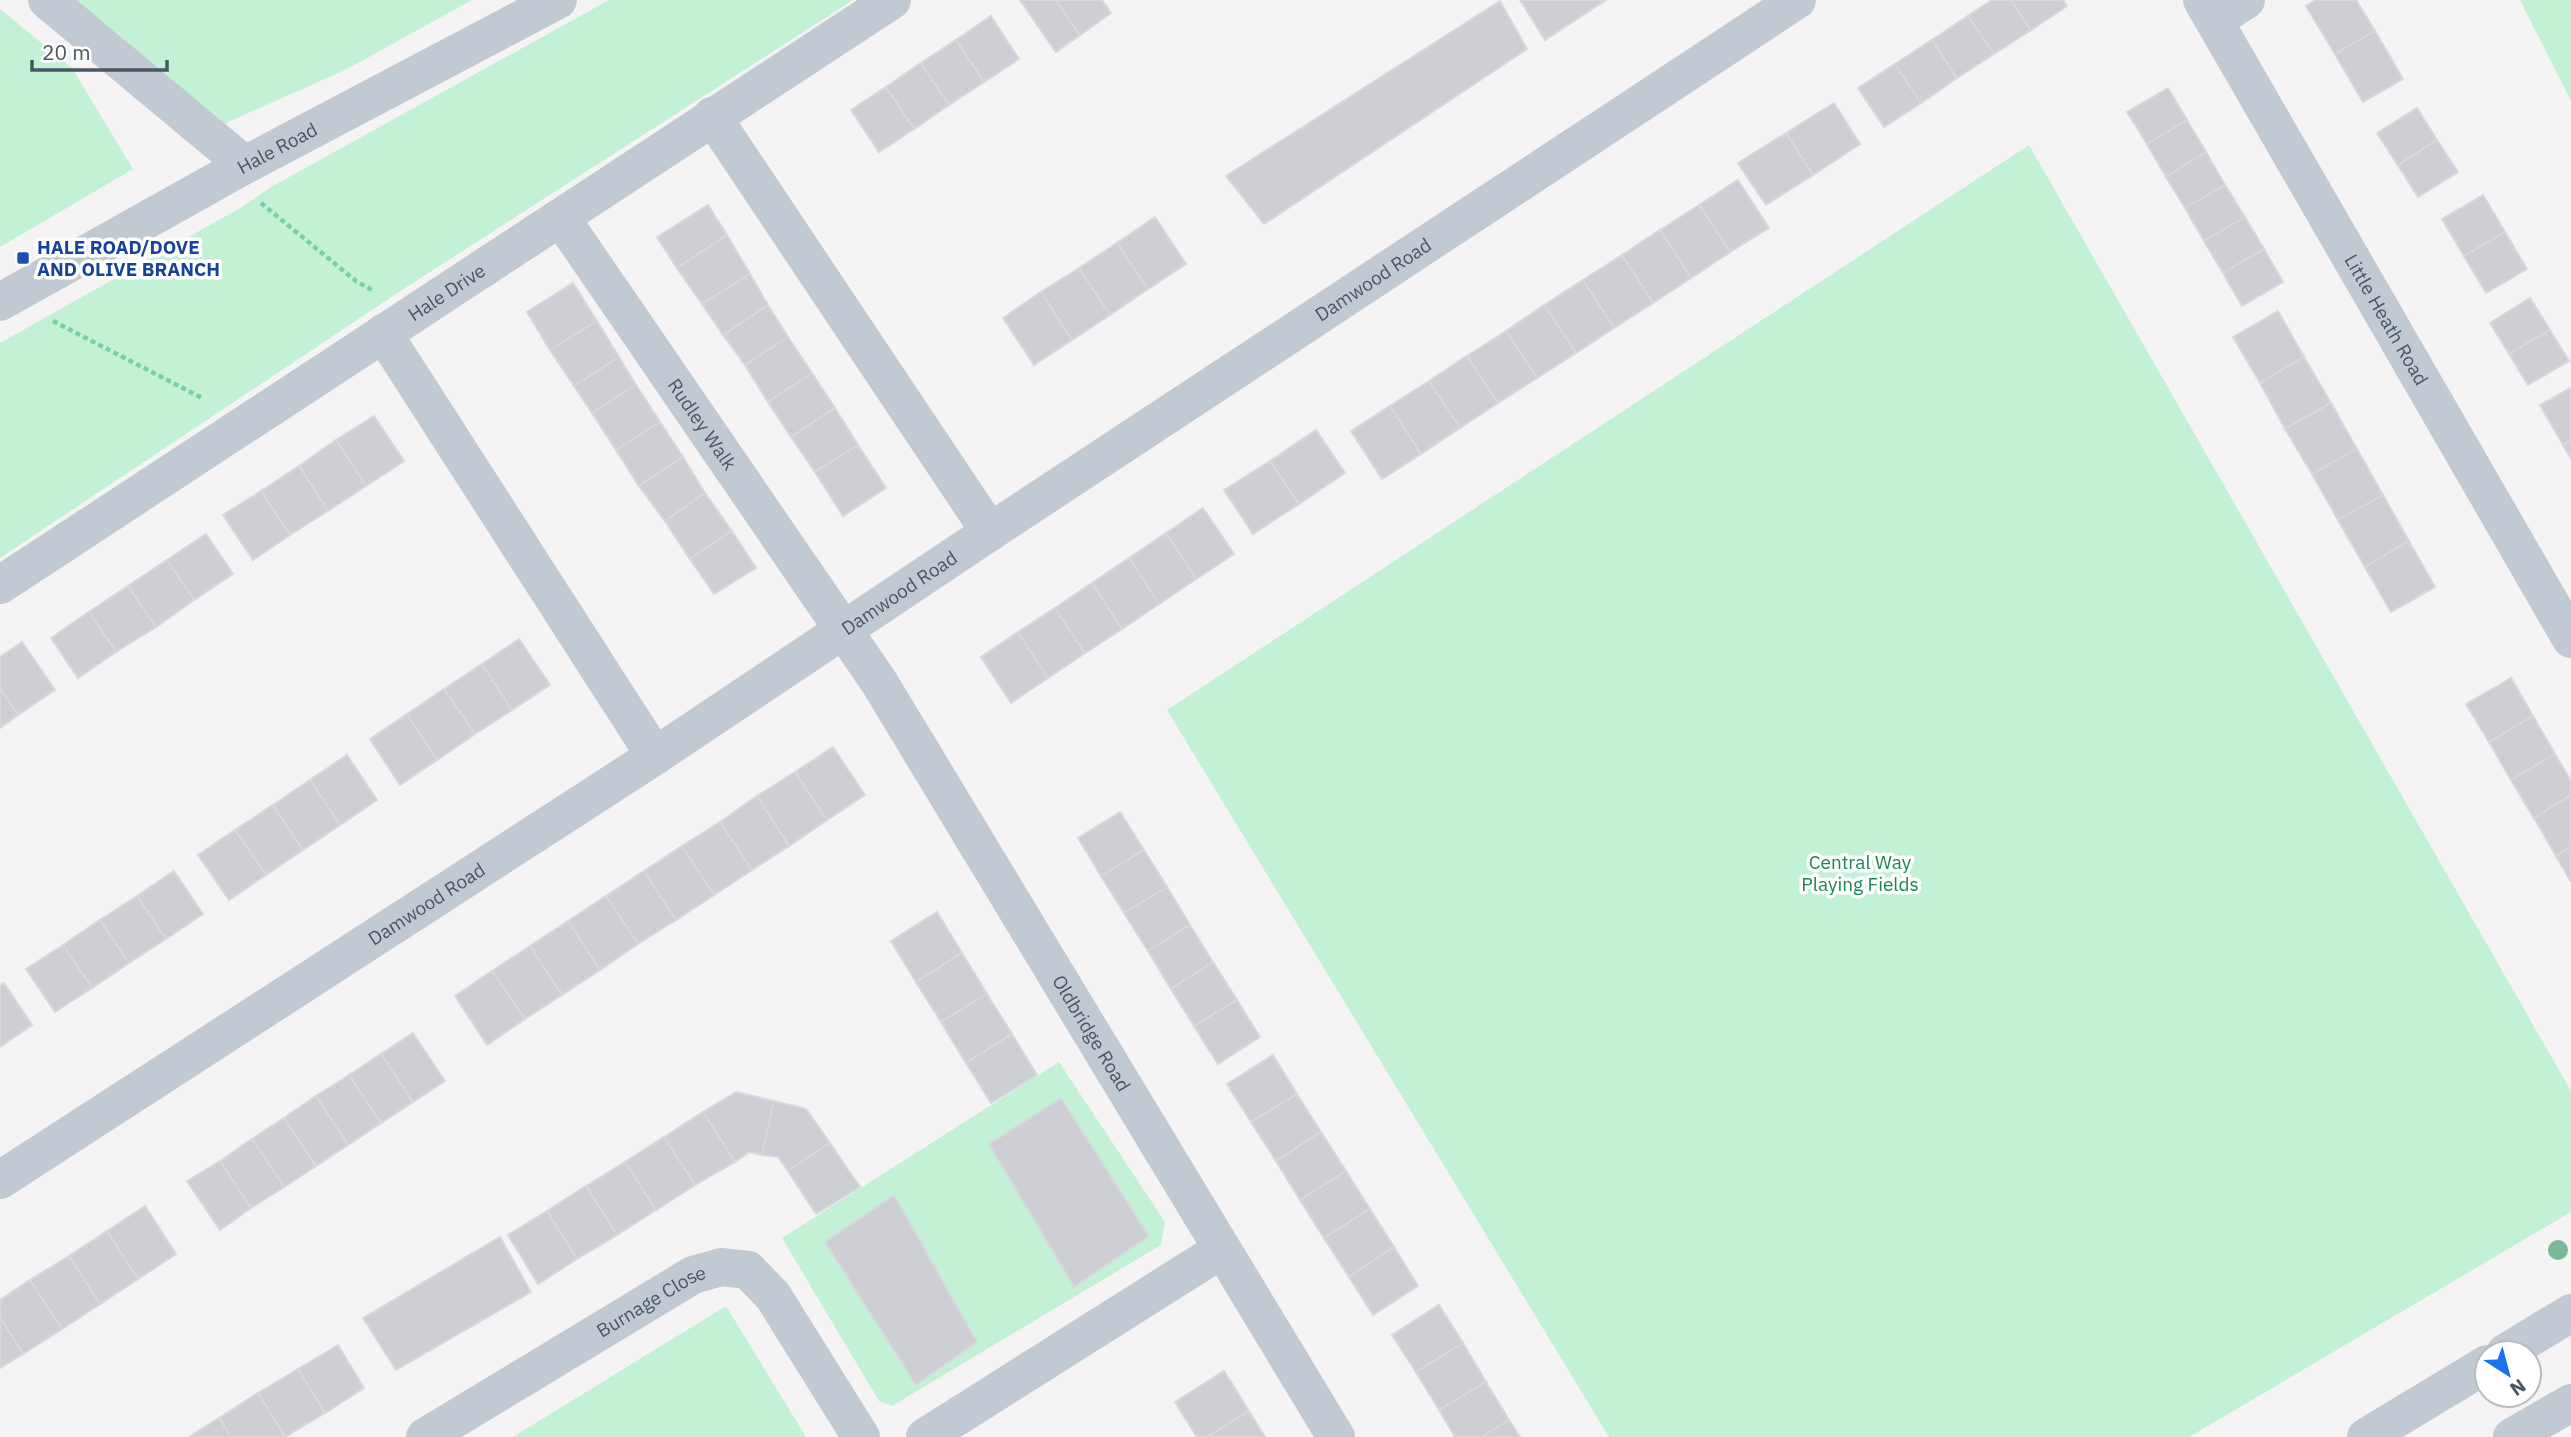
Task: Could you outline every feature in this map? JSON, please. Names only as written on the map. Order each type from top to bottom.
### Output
[{"type":"street","points":[[47,0],[236,171]]},
{"type":"street","name":"Hale Road","points":[[4,300],[236,171],[558,0]]},
{"type":"street","name":"Hale Drive","points":[[0,585],[892,0]]},
{"type":"street","name":"Damwood Road","points":[[0,1180],[655,756],[1797,0]]},
{"type":"street","name":"Little Heath Road","points":[[2221,7],[2571,639]]},
{"type":"street","points":[[712,116],[990,532]]},
{"type":"street","name":"Rudley Walk","points":[[561,218],[844,631]]},
{"type":"street","points":[[398,324],[655,756]]},
{"type":"street","name":"Oldbridge Road","points":[[844,631],[879,682],[1336,1437]]},
{"type":"street","points":[[925,1437],[1221,1250]]},
{"type":"street","name":"Burnage Close","points":[[425,1437],[693,1275],[721,1267],[748,1270],[773,1296],[861,1437]]},
{"type":"street","points":[[2528,1339],[2571,1313]]},
{"type":"street","points":[[2367,1437],[2473,1373]]},
{"type":"street","points":[[2512,1437],[2571,1403]]},
{"type":"path","points":[[236,171],[356,281],[398,324]]},
{"type":"path","points":[[4,300],[248,422]]},
{"type":"green space","points":[[71,0],[472,0],[347,69],[219,126]]},
{"type":"green space","points":[[609,0],[853,0],[405,288],[0,558],[0,343],[242,207],[271,187]]},
{"type":"green space","points":[[2520,0],[2571,0],[2571,101]]},
{"type":"green space","points":[[0,9],[72,68],[133,169],[0,247]]},
{"type":"green space","name":"Central Way Playing Fields","points":[[2029,145],[2571,1091],[2571,1212],[2189,1437],[1609,1437],[1167,710]]},
{"type":"green space","points":[[1059,1062],[1165,1222],[1161,1245],[892,1406],[879,1401],[782,1238]]},
{"type":"green space","points":[[726,1306],[806,1437],[513,1437]]},
{"type":"building","points":[[1020,0],[1056,0],[1080,35],[1056,52]]},
{"type":"building","points":[[1056,0],[1102,0],[1111,13],[1080,35]]},
{"type":"building","points":[[1520,0],[1606,0],[1545,40]]},
{"type":"building","points":[[1992,0],[2011,0],[2031,30],[1994,54],[1968,16]]},
{"type":"building","points":[[2011,0],[2063,0],[2067,6],[2031,30]]},
{"type":"building","points":[[2316,0],[2356,0],[2375,31],[2335,54],[2306,6]]},
{"type":"building","points":[[1500,1],[1527,49],[1264,224],[1226,176]]},
{"type":"building","points":[[991,16],[1019,59],[984,82],[956,40]]},
{"type":"building","points":[[1968,16],[1994,54],[1957,78],[1932,40]]},
{"type":"building","points":[[2375,31],[2403,79],[2363,102],[2335,54]]},
{"type":"building","points":[[956,40],[984,82],[949,105],[921,63]]},
{"type":"building","points":[[1932,40],[1957,78],[1921,103],[1895,64]]},
{"type":"building","points":[[921,63],[949,105],[914,129],[886,87]]},
{"type":"building","points":[[1895,64],[1921,103],[1884,127],[1858,88]]},
{"type":"building","points":[[886,87],[914,129],[879,152],[851,110]]},
{"type":"building","points":[[2168,88],[2187,120],[2147,144],[2127,112]]},
{"type":"building","points":[[1834,103],[1860,144],[1813,175],[1786,133]]},
{"type":"building","points":[[2417,108],[2437,140],[2398,165],[2377,133]]},
{"type":"building","points":[[2187,120],[2206,152],[2166,177],[2147,144]]},
{"type":"building","points":[[1786,133],[1813,175],[1766,205],[1738,163]]},
{"type":"building","points":[[2437,140],[2458,172],[2418,197],[2398,165]]},
{"type":"building","points":[[2206,152],[2225,185],[2185,208],[2166,177]]},
{"type":"building","points":[[1738,180],[1769,228],[1730,252],[1699,205]]},
{"type":"building","points":[[2225,185],[2245,217],[2204,241],[2185,208]]},
{"type":"building","points":[[2483,195],[2505,232],[2464,256],[2442,219]]},
{"type":"building","points":[[708,205],[727,235],[677,268],[657,237]]},
{"type":"building","points":[[1699,205],[1730,252],[1691,278],[1660,230]]},
{"type":"building","points":[[1155,217],[1186,264],[1148,289],[1117,243]]},
{"type":"building","points":[[2245,217],[2264,249],[2223,273],[2204,241]]},
{"type":"building","points":[[1660,230],[1691,278],[1653,303],[1622,255]]},
{"type":"building","points":[[2505,232],[2527,269],[2486,293],[2464,256]]},
{"type":"building","points":[[727,235],[750,274],[702,304],[677,268]]},
{"type":"building","points":[[1117,243],[1148,289],[1110,315],[1079,268]]},
{"type":"building","points":[[2264,249],[2283,282],[2242,306],[2223,273]]},
{"type":"building","points":[[1622,255],[1653,303],[1614,328],[1583,280]]},
{"type":"building","points":[[1079,268],[1110,315],[1072,340],[1041,292]]},
{"type":"building","points":[[750,274],[768,305],[723,335],[702,304]]},
{"type":"building","points":[[1583,280],[1614,328],[1576,353],[1544,305]]},
{"type":"building","points":[[573,283],[597,321],[550,350],[527,312]]},
{"type":"building","points":[[1041,292],[1072,340],[1034,365],[1003,318]]},
{"type":"building","points":[[2530,298],[2550,330],[2509,354],[2490,323]]},
{"type":"building","points":[[768,305],[788,337],[745,365],[723,335]]},
{"type":"building","points":[[1544,305],[1576,353],[1537,378],[1506,331]]},
{"type":"building","points":[[2278,311],[2304,357],[2260,383],[2233,337]]},
{"type":"building","points":[[597,321],[619,357],[574,386],[550,350]]},
{"type":"building","points":[[2550,330],[2569,361],[2528,385],[2509,354]]},
{"type":"building","points":[[1506,331],[1537,378],[1498,403],[1467,356]]},
{"type":"building","points":[[788,337],[812,373],[768,402],[745,365]]},
{"type":"building","points":[[1467,356],[1498,403],[1460,428],[1429,381]]},
{"type":"building","points":[[619,357],[636,385],[592,413],[574,386]]},
{"type":"building","points":[[2304,357],[2331,403],[2285,429],[2260,383]]},
{"type":"building","points":[[812,373],[835,408],[791,437],[768,402]]},
{"type":"building","points":[[1429,381],[1460,428],[1421,454],[1390,406]]},
{"type":"building","points":[[636,385],[660,422],[616,450],[592,413]]},
{"type":"building","points":[[2571,388],[2571,441],[2563,445],[2540,405]]},
{"type":"building","points":[[2331,403],[2357,449],[2312,474],[2285,429]]},
{"type":"building","points":[[1390,406],[1421,454],[1382,479],[1351,431]]},
{"type":"building","points":[[835,408],[858,445],[815,472],[791,437]]},
{"type":"building","points":[[374,416],[404,461],[366,486],[336,440]]},
{"type":"building","points":[[660,422],[683,457],[639,486],[616,450]]},
{"type":"building","points":[[1316,430],[1345,473],[1299,504],[1270,461]]},
{"type":"building","points":[[336,440],[366,486],[328,511],[299,466]]},
{"type":"building","points":[[2571,441],[2571,459],[2563,445]]},
{"type":"building","points":[[858,445],[886,488],[843,516],[815,472]]},
{"type":"building","points":[[2357,449],[2383,495],[2338,520],[2312,474]]},
{"type":"building","points":[[683,457],[705,493],[665,521],[639,486]]},
{"type":"building","points":[[1270,461],[1299,504],[1253,534],[1224,490]]},
{"type":"building","points":[[299,466],[328,511],[290,535],[261,491]]},
{"type":"building","points":[[261,491],[290,535],[253,560],[223,515]]},
{"type":"building","points":[[705,493],[732,531],[690,559],[665,521]]},
{"type":"building","points":[[2383,495],[2409,541],[2365,567],[2338,520]]},
{"type":"building","points":[[1203,508],[1234,554],[1196,579],[1166,533]]},
{"type":"building","points":[[732,531],[756,568],[714,594],[690,559]]},
{"type":"building","points":[[1166,533],[1196,579],[1159,604],[1129,558]]},
{"type":"building","points":[[206,534],[233,574],[194,600],[167,560]]},
{"type":"building","points":[[2409,541],[2435,587],[2391,612],[2365,567]]},
{"type":"building","points":[[1129,558],[1159,604],[1122,629],[1092,583]]},
{"type":"building","points":[[167,560],[194,600],[156,627],[128,586]]},
{"type":"building","points":[[1092,583],[1122,629],[1085,653],[1055,608]]},
{"type":"building","points":[[128,586],[156,627],[116,652],[89,612]]},
{"type":"building","points":[[1055,608],[1085,653],[1048,678],[1018,632]]},
{"type":"building","points":[[89,612],[116,652],[78,678],[51,638]]},
{"type":"building","points":[[1018,632],[1048,678],[1011,703],[981,657]]},
{"type":"building","points":[[519,639],[550,685],[512,710],[482,664]]},
{"type":"building","points":[[22,642],[55,690],[18,715],[0,688],[0,657]]},
{"type":"building","points":[[482,664],[512,710],[475,734],[444,689]]},
{"type":"building","points":[[2511,678],[2533,716],[2489,742],[2466,704]]},
{"type":"building","points":[[0,688],[18,715],[0,728]]},
{"type":"building","points":[[444,689],[475,734],[437,760],[407,714]]},
{"type":"building","points":[[407,714],[437,760],[400,785],[370,739]]},
{"type":"building","points":[[2533,716],[2555,754],[2511,780],[2489,742]]},
{"type":"building","points":[[833,747],[865,795],[827,820],[795,772]]},
{"type":"building","points":[[2555,754],[2571,781],[2571,795],[2534,818],[2511,780]]},
{"type":"building","points":[[347,755],[377,800],[340,825],[310,780]]},
{"type":"building","points":[[795,772],[827,820],[789,846],[757,796]]},
{"type":"building","points":[[310,780],[340,825],[303,850],[273,805]]},
{"type":"building","points":[[2571,795],[2571,847],[2556,856],[2534,818]]},
{"type":"building","points":[[757,796],[789,846],[752,870],[720,822]]},
{"type":"building","points":[[273,805],[303,850],[266,875],[235,830]]},
{"type":"building","points":[[1120,812],[1144,850],[1101,876],[1078,838]]},
{"type":"building","points":[[720,822],[752,870],[714,895],[682,846]]},
{"type":"building","points":[[235,830],[266,875],[229,900],[198,855]]},
{"type":"building","points":[[682,846],[714,895],[676,920],[644,871]]},
{"type":"building","points":[[2571,847],[2571,882],[2556,856]]},
{"type":"building","points":[[1144,850],[1167,887],[1124,913],[1101,876]]},
{"type":"building","points":[[174,871],[203,914],[166,939],[137,896]]},
{"type":"building","points":[[644,871],[676,920],[638,944],[606,896]]},
{"type":"building","points":[[1167,887],[1190,925],[1148,951],[1124,913]]},
{"type":"building","points":[[137,896],[166,939],[129,963],[100,920]]},
{"type":"building","points":[[606,896],[638,944],[600,970],[568,921]]},
{"type":"building","points":[[937,912],[962,953],[916,982],[891,941]]},
{"type":"building","points":[[100,920],[129,963],[92,988],[63,945]]},
{"type":"building","points":[[568,921],[600,970],[562,995],[530,946]]},
{"type":"building","points":[[1190,925],[1213,962],[1171,989],[1148,951]]},
{"type":"building","points":[[63,945],[92,988],[55,1012],[26,969]]},
{"type":"building","points":[[530,946],[562,995],[525,1019],[492,971]]},
{"type":"building","points":[[962,953],[987,994],[941,1022],[916,982]]},
{"type":"building","points":[[1213,962],[1237,1000],[1194,1026],[1171,989]]},
{"type":"building","points":[[492,971],[525,1019],[487,1045],[455,996]]},
{"type":"building","points":[[4,983],[32,1025],[0,1047],[0,985]]},
{"type":"building","points":[[987,994],[1012,1034],[966,1063],[941,1022]]},
{"type":"building","points":[[1237,1000],[1260,1037],[1218,1064],[1194,1026]]},
{"type":"building","points":[[413,1033],[445,1081],[413,1102],[381,1054]]},
{"type":"building","points":[[1012,1034],[1037,1075],[991,1103],[966,1063]]},
{"type":"building","points":[[381,1054],[413,1102],[381,1123],[349,1075]]},
{"type":"building","points":[[1273,1055],[1297,1094],[1251,1122],[1227,1084]]},
{"type":"building","points":[[349,1075],[381,1123],[348,1145],[316,1096]]},
{"type":"building","points":[[736,1092],[774,1101],[762,1155],[749,1152],[735,1162],[703,1112]]},
{"type":"building","points":[[1297,1094],[1321,1132],[1276,1161],[1251,1122]]},
{"type":"building","points":[[316,1096],[348,1145],[316,1166],[284,1118]]},
{"type":"building","points":[[1061,1098],[1149,1236],[1074,1287],[989,1144]]},
{"type":"building","points":[[774,1101],[806,1109],[830,1143],[788,1171],[778,1157],[762,1155]]},
{"type":"building","points":[[703,1112],[735,1162],[695,1185],[664,1137]]},
{"type":"building","points":[[284,1118],[316,1166],[284,1187],[252,1139]]},
{"type":"building","points":[[1321,1132],[1346,1171],[1300,1200],[1276,1161]]},
{"type":"building","points":[[664,1137],[695,1185],[656,1210],[625,1162]]},
{"type":"building","points":[[252,1139],[284,1187],[251,1208],[220,1161]]},
{"type":"building","points":[[830,1143],[860,1187],[816,1214],[788,1171]]},
{"type":"building","points":[[220,1161],[251,1208],[220,1230],[187,1181]]},
{"type":"building","points":[[625,1162],[656,1210],[617,1235],[586,1186]]},
{"type":"building","points":[[1346,1171],[1370,1209],[1324,1238],[1300,1200]]},
{"type":"building","points":[[586,1186],[617,1235],[577,1259],[547,1211]]},
{"type":"building","points":[[894,1195],[977,1342],[916,1385],[825,1242]]},
{"type":"building","points":[[145,1206],[176,1254],[138,1279],[107,1231]]},
{"type":"building","points":[[1370,1209],[1394,1247],[1349,1277],[1324,1238]]},
{"type":"building","points":[[547,1211],[577,1259],[538,1284],[508,1235]]},
{"type":"building","points":[[107,1231],[138,1279],[100,1304],[69,1256]]},
{"type":"building","points":[[500,1237],[531,1292],[396,1370],[363,1318]]},
{"type":"building","points":[[1394,1247],[1418,1286],[1373,1315],[1349,1277]]},
{"type":"building","points":[[69,1256],[100,1304],[62,1329],[30,1280]]},
{"type":"building","points":[[30,1280],[62,1329],[23,1354],[0,1317],[0,1300]]},
{"type":"building","points":[[1439,1305],[1463,1343],[1416,1372],[1392,1335]]},
{"type":"building","points":[[0,1317],[23,1354],[0,1368]]},
{"type":"building","points":[[1463,1343],[1486,1382],[1439,1410],[1416,1372]]},
{"type":"building","points":[[338,1345],[364,1388],[325,1413],[298,1369]]},
{"type":"building","points":[[298,1369],[325,1413],[285,1437],[258,1393]]},
{"type":"building","points":[[1224,1371],[1249,1411],[1207,1437],[1197,1437],[1175,1402]]},
{"type":"building","points":[[1486,1382],[1509,1420],[1481,1437],[1455,1437],[1439,1410]]},
{"type":"building","points":[[258,1393],[285,1437],[231,1437],[219,1418]]},
{"type":"building","points":[[1249,1411],[1265,1437],[1207,1437]]},
{"type":"building","points":[[219,1418],[231,1437],[189,1437]]},
{"type":"building","points":[[1509,1420],[1520,1437],[1481,1437]]},
{"type":"place","name":"HALE ROAD/DOVE AND OLIVE BRANCH","points":[[23,258]]}]
